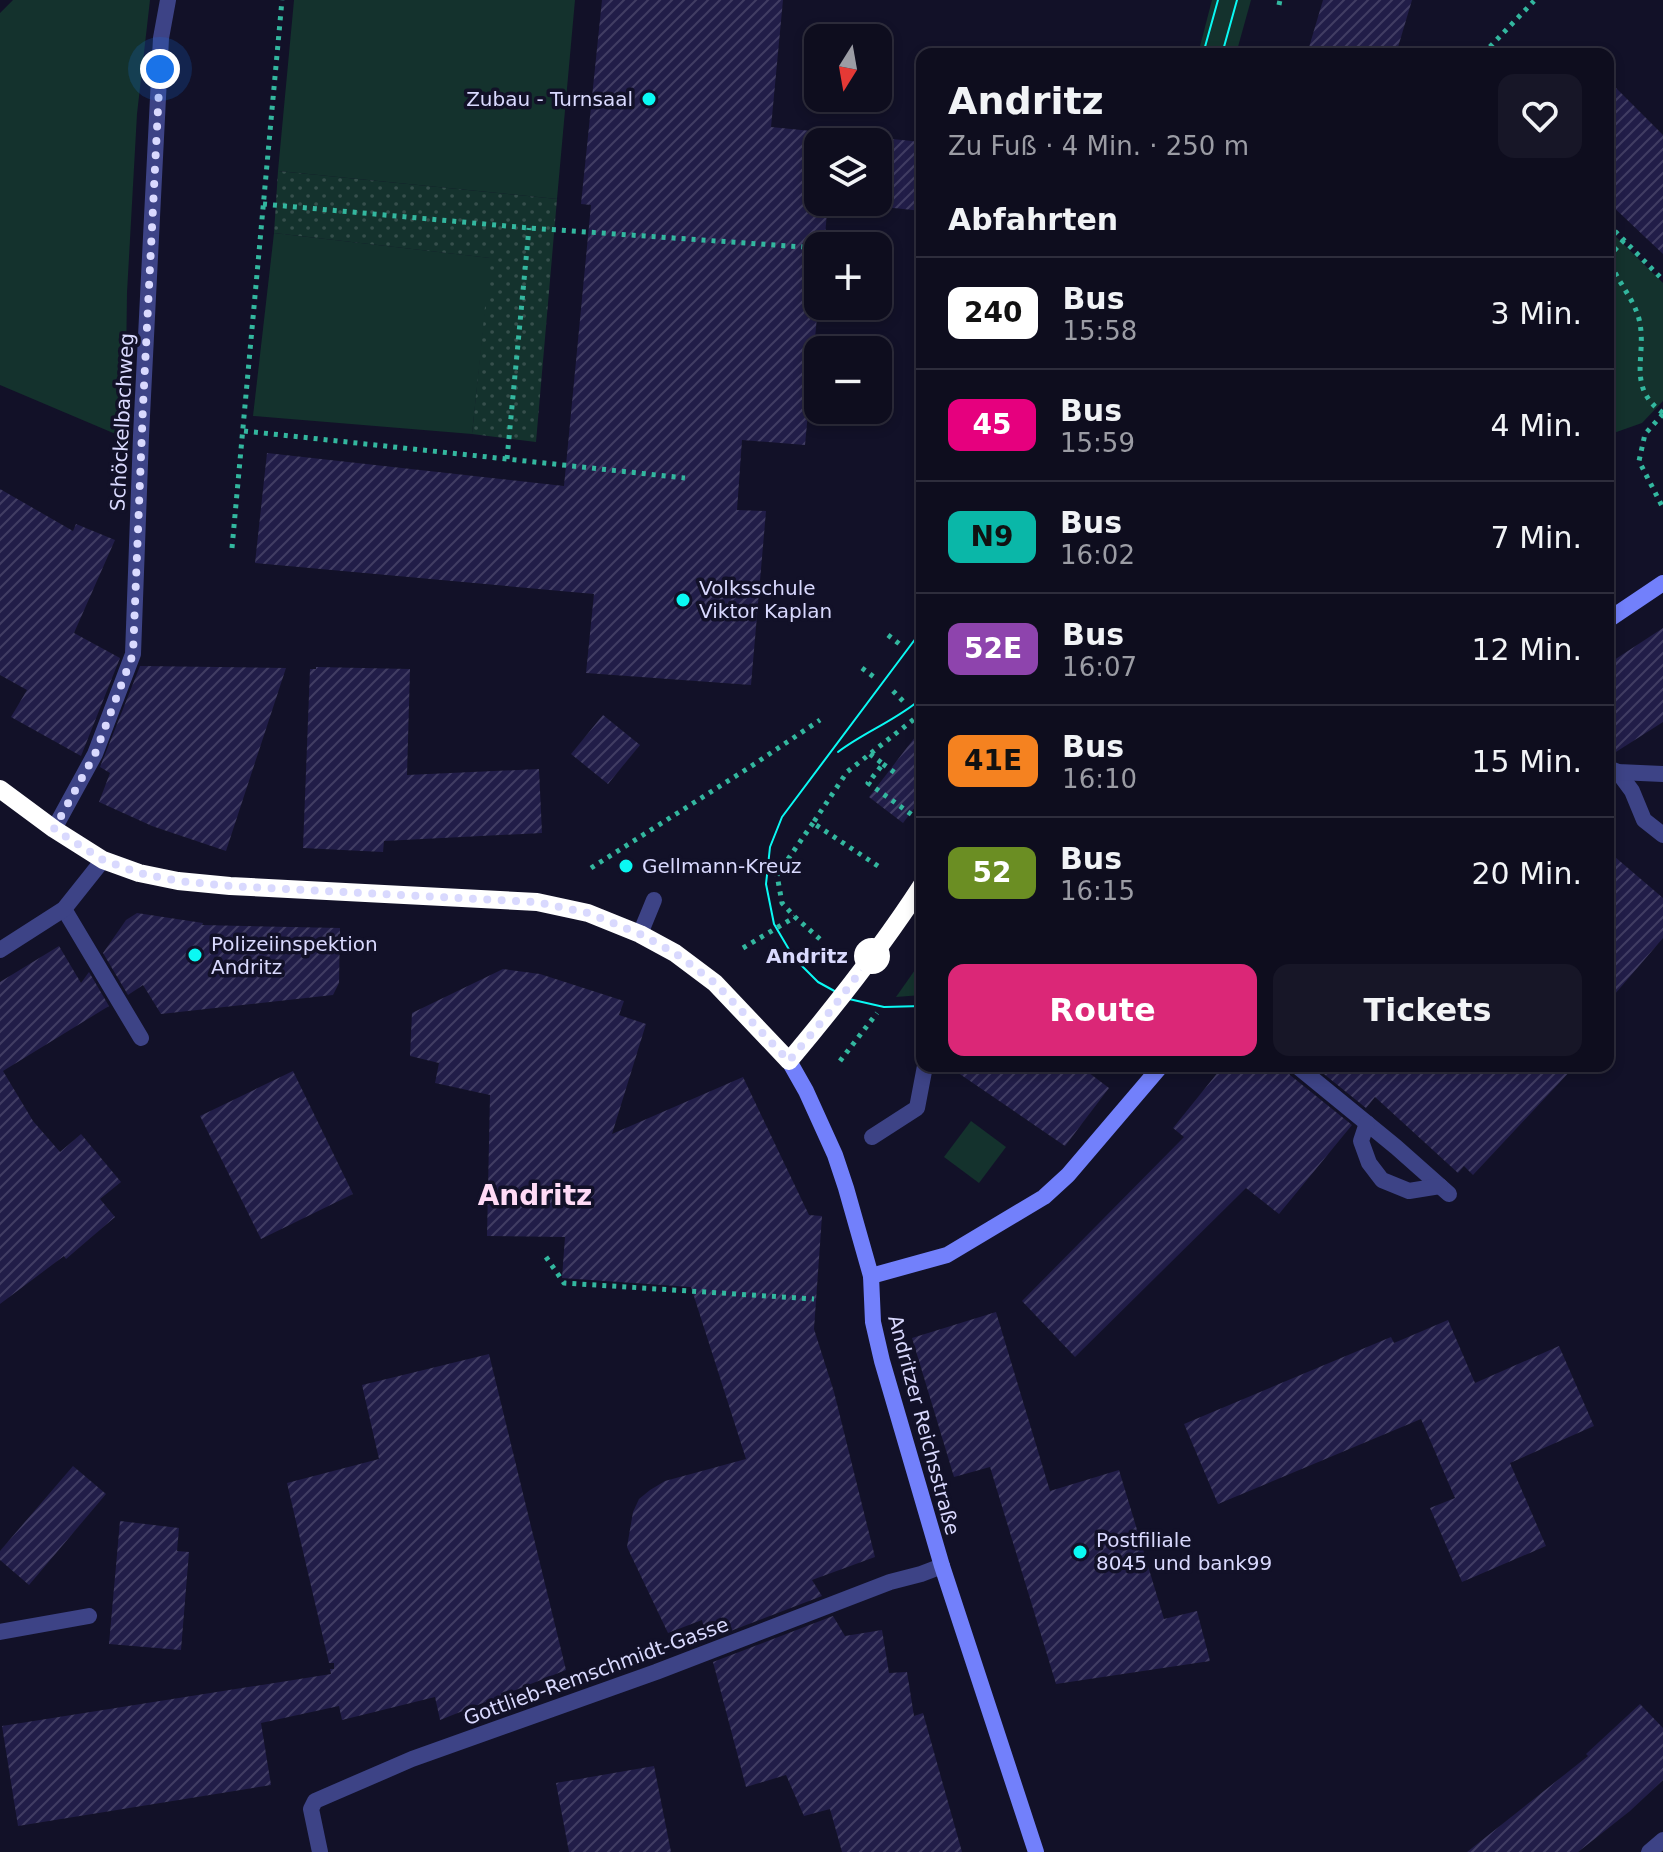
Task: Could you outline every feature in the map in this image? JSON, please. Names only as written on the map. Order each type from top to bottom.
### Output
[{"type":"street","name":"Schöckelbachweg","points":[[54,829],[95,754],[133,654],[160,54],[168,0]]},
{"type":"street","points":[[1614,616],[1663,583]]},
{"type":"street","points":[[1614,770],[1663,774]]},
{"type":"street","points":[[1614,771],[1632,791],[1644,820],[1663,835]]},
{"type":"street","name":"Andritzer Reichsstraße","points":[[0,789],[103,860],[139,873],[217,885],[537,902],[588,913],[640,934],[675,953],[715,983],[789,1061],[835,1155],[871,1276],[873,1322],[882,1361],[942,1566],[1036,1852]]},
{"type":"street","points":[[0,950],[64,909],[103,860]]},
{"type":"street","points":[[789,1061],[832,1009],[916,894]]},
{"type":"street","points":[[640,934],[654,900]]},
{"type":"street","points":[[64,909],[141,1038]]},
{"type":"street","points":[[872,1137],[917,1108],[924,1072]]},
{"type":"street","points":[[871,1276],[947,1255],[1044,1197],[1068,1175],[1156,1072]]},
{"type":"street","points":[[1304,1072],[1367,1123],[1444,1190],[1409,1191],[1382,1180],[1369,1163],[1361,1141],[1367,1123]]},
{"type":"street","name":"Gottlieb-Remschmidt-Gasse","points":[[320,1852],[311,1809],[315,1801],[412,1759],[656,1672],[876,1587],[942,1566]]},
{"type":"street","points":[[0,1632],[89,1616]]},
{"type":"street","points":[[1649,1852],[1663,1840]]},
{"type":"path","points":[[232,548],[282,0]]},
{"type":"path","points":[[1489,48],[1534,1]]},
{"type":"path","points":[[263,204],[529,228],[804,247]]},
{"type":"path","points":[[507,459],[529,228]]},
{"type":"path","points":[[1614,230],[1663,280]]},
{"type":"path","points":[[1614,251],[1624,240]]},
{"type":"path","points":[[1614,273],[1639,317],[1640,378],[1643,387],[1648,399],[1663,414],[1645,434],[1639,461],[1663,508]]},
{"type":"path","points":[[244,431],[685,478]]},
{"type":"path","points":[[888,635],[902,646]]},
{"type":"path","points":[[862,668],[874,677]]},
{"type":"path","points":[[893,691],[906,704]]},
{"type":"path","points":[[821,940],[782,903],[777,875],[847,772],[916,718]]},
{"type":"path","points":[[591,868],[820,720]]},
{"type":"path","points":[[870,754],[898,775]]},
{"type":"path","points":[[883,764],[868,783],[915,817]]},
{"type":"path","points":[[890,799],[898,791]]},
{"type":"path","points":[[813,823],[878,866]]},
{"type":"path","points":[[743,948],[795,917]]},
{"type":"path","points":[[840,1061],[877,1013]]},
{"type":"path","points":[[546,1257],[564,1283],[814,1299]]},
{"type":"green space","points":[[13,0],[150,0],[137,114],[127,293],[125,438],[0,385],[0,13]]},
{"type":"green space","points":[[294,0],[575,0],[557,199],[278,171]]},
{"type":"green space","points":[[1212,0],[1251,0],[1238,48],[1200,48]]},
{"type":"green space","points":[[278,171],[557,199],[536,442],[472,434],[490,258],[274,233]]},
{"type":"green space","points":[[274,233],[491,258],[472,434],[253,416]]},
{"type":"green space","points":[[1614,235],[1663,283],[1663,401],[1642,423],[1614,433]]},
{"type":"green space","points":[[916,969],[916,995],[896,997]]},
{"type":"green space","points":[[971,1121],[1006,1147],[979,1183],[944,1157]]},
{"type":"building","points":[[602,0],[783,0],[771,127],[804,130],[804,216],[827,216],[825,232],[804,232],[804,320],[817,320],[815,336],[804,336],[805,445],[742,440],[737,510],[766,511],[751,685],[586,673],[594,594],[255,563],[267,453],[564,486],[591,205],[581,204]]},
{"type":"building","points":[[1323,0],[1412,0],[1398,48],[1309,48]]},
{"type":"building","points":[[1614,86],[1663,135],[1663,254],[1614,208]]},
{"type":"building","points":[[892,139],[916,141],[916,210],[892,208]]},
{"type":"building","points":[[0,489],[73,531],[76,524],[115,540],[74,633],[120,658],[81,756],[11,717],[27,690],[0,675]]},
{"type":"building","points":[[1663,628],[1663,722],[1614,753],[1614,660]]},
{"type":"building","points":[[140,666],[286,668],[226,851],[152,826],[99,802],[110,773],[100,767]]},
{"type":"building","points":[[310,669],[410,669],[407,775],[539,769],[542,833],[384,841],[383,852],[303,848]]},
{"type":"building","points":[[603,715],[640,745],[608,784],[571,754]]},
{"type":"building","points":[[916,736],[916,806],[903,823],[869,797]]},
{"type":"building","points":[[1614,856],[1663,898],[1663,938],[1614,995]]},
{"type":"building","points":[[137,913],[202,925],[340,928],[339,983],[333,995],[161,1014],[143,985],[128,995],[103,953],[126,920]]},
{"type":"building","points":[[59,946],[81,983],[89,972],[109,1006],[3,1071],[33,1121],[60,1152],[81,1134],[121,1182],[100,1199],[115,1217],[66,1259],[64,1256],[0,1304],[0,982]]},
{"type":"building","points":[[503,969],[540,974],[624,1001],[619,1015],[646,1024],[612,1134],[743,1077],[809,1215],[822,1216],[814,1329],[834,1392],[875,1557],[812,1580],[822,1596],[707,1640],[702,1620],[668,1633],[627,1547],[633,1512],[639,1499],[665,1481],[746,1459],[691,1287],[562,1278],[565,1237],[487,1236],[490,1095],[435,1083],[439,1063],[410,1056],[412,1013]]},
{"type":"building","points":[[293,1071],[353,1194],[261,1239],[200,1116]]},
{"type":"building","points":[[957,1072],[1088,1072],[1109,1088],[1065,1146]]},
{"type":"building","points":[[1218,1072],[1289,1072],[1352,1125],[1279,1214],[1246,1188],[1075,1357],[1022,1301],[1184,1137],[1173,1128]]},
{"type":"building","points":[[1321,1072],[1569,1072],[1473,1175],[1464,1166],[1458,1173],[1375,1097],[1366,1108]]},
{"type":"building","name":"Postfiliale 8045 und bank99","points":[[996,1312],[1050,1491],[1119,1470],[1164,1619],[1197,1611],[1210,1661],[1056,1684],[990,1467],[954,1477],[912,1338]]},
{"type":"building","points":[[1448,1320],[1475,1383],[1559,1346],[1594,1426],[1510,1463],[1546,1546],[1462,1582],[1430,1508],[1455,1498],[1421,1419],[1218,1504],[1184,1424],[1391,1337],[1394,1343]]},
{"type":"building","points":[[489,1354],[566,1670],[440,1720],[435,1697],[342,1720],[339,1706],[261,1723],[271,1785],[18,1826],[2,1726],[331,1674],[334,1663],[329,1663],[287,1483],[379,1459],[362,1385]]},
{"type":"building","points":[[73,1466],[106,1494],[29,1585],[0,1560],[0,1551]]},
{"type":"building","points":[[120,1521],[179,1528],[177,1551],[189,1552],[181,1650],[109,1644]]},
{"type":"building","points":[[833,1616],[845,1636],[882,1630],[889,1673],[907,1672],[914,1716],[923,1713],[962,1852],[842,1852],[830,1809],[804,1816],[786,1775],[746,1787],[713,1662]]},
{"type":"building","points":[[1640,1704],[1663,1728],[1663,1780],[1630,1811],[1578,1852],[1467,1852],[1588,1756],[1586,1754]]},
{"type":"building","points":[[654,1766],[671,1852],[569,1852],[556,1783]]},
{"type":"tram line","points":[[1205,48],[1218,0]]},
{"type":"tram line","points":[[1224,48],[1237,0]]},
{"type":"tram line","points":[[916,638],[782,817],[770,847],[766,884],[774,924],[794,958],[818,982],[849,999],[884,1007],[916,1006]]},
{"type":"tram line","points":[[838,752],[916,702]]},
{"type":"bus line","name":"240","points":[[0,789],[103,860],[139,873],[178,881],[230,886],[537,902],[588,913],[640,934],[675,953],[715,983],[789,1061],[832,1009],[916,894]]},
{"type":"place","name":"Zubau - Turnsaal","points":[[649,99]]},
{"type":"place","name":"Volksschule Viktor Kaplan","points":[[683,600]]},
{"type":"place","name":"Gellmann-Kreuz","points":[[626,866]]},
{"type":"place","name":"Polizeiinspektion Andritz","points":[[195,955]]},
{"type":"place","name":"Andritz","points":[[872,956]]},
{"type":"place","name":"Postfiliale 8045 und bank99","points":[[1080,1552]]},
{"type":"district","name":"Andritz","points":[[535,1195]]},
{"type":"route","points":[[160,69],[133,654],[95,754],[54,829],[103,860],[139,873],[178,881],[537,902],[588,913],[640,934],[675,953],[715,983],[789,1061],[872,956]]}]
